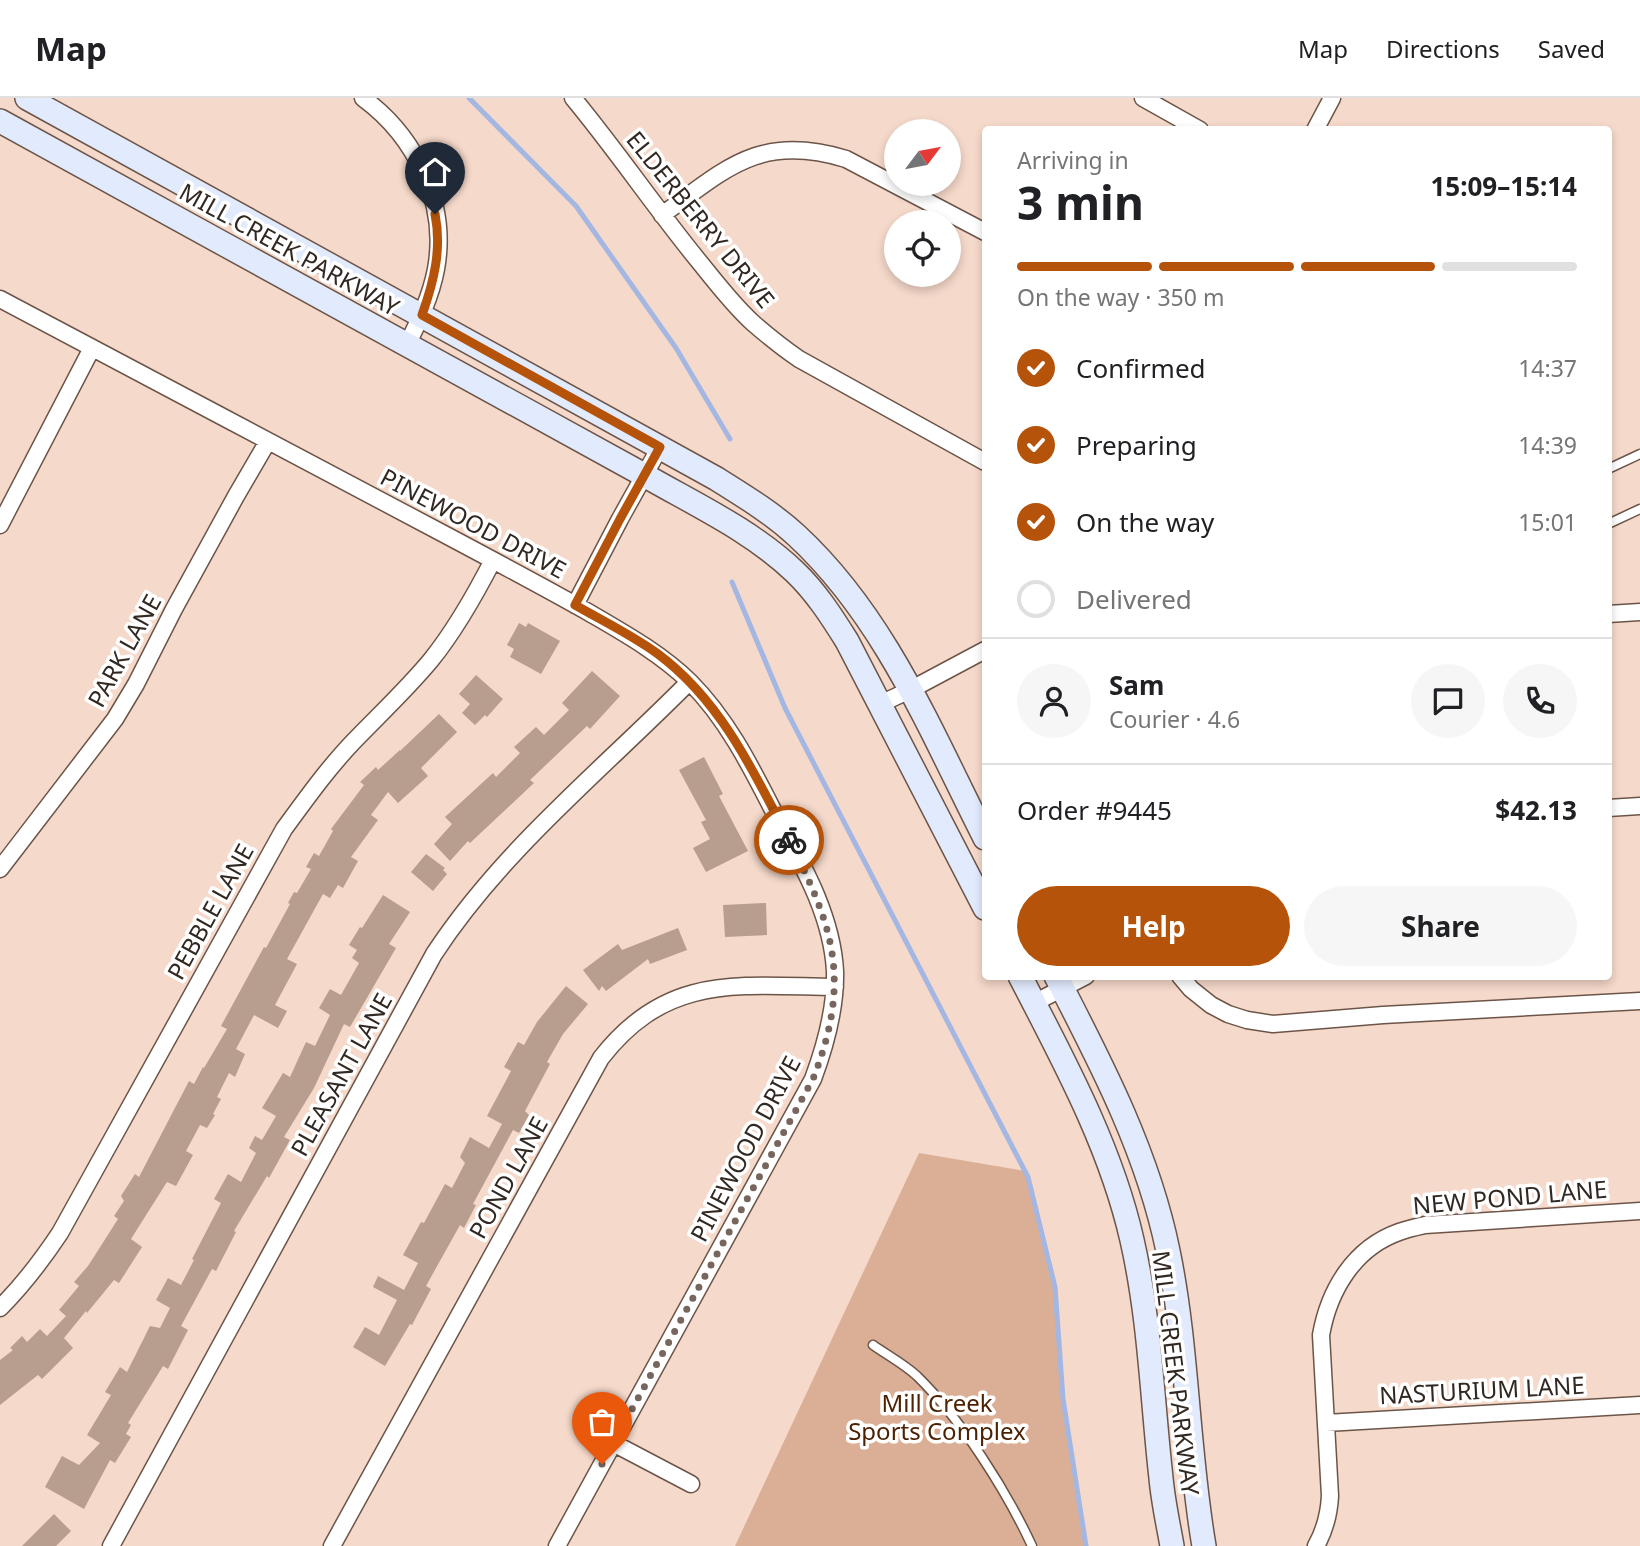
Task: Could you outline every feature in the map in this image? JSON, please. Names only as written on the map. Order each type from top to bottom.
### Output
[{"type":"main road","name":"MILL CREEK PARKWAY","points":[[27,98],[660,447],[759,506],[797,537],[827,568],[880,636],[982,832]]},
{"type":"main road","name":"MILL CREEK PARKWAY","points":[[0,121],[644,475],[752,537],[775,554],[815,594],[838,625],[982,902]]},
{"type":"main road","name":"MILL CREEK PARKWAY","points":[[1022,980],[1094,1126],[1114,1177],[1132,1238],[1147,1325],[1161,1480],[1172,1546]]},
{"type":"main road","name":"MILL CREEK PARKWAY","points":[[1059,983],[1121,1107],[1140,1154],[1168,1250],[1204,1546]]},
{"type":"street","name":"ELDERBERRY DRIVE","points":[[573,98],[662,215],[751,322],[799,359],[982,460]]},
{"type":"street","points":[[1143,98],[1193,126]]},
{"type":"street","points":[[1317,126],[1332,98]]},
{"type":"street","points":[[372,100],[399,132],[424,172],[438,228],[437,257],[430,291],[407,345]]},
{"type":"street","points":[[662,215],[727,168],[755,155],[801,149],[846,159],[982,230]]},
{"type":"street","name":"PINEWOOD DRIVE","points":[[0,299],[493,560],[640,642],[659,656],[710,704],[731,733],[794,849],[820,905],[830,936],[835,987],[830,1025],[813,1079],[557,1546]]},
{"type":"street","points":[[0,525],[92,348]]},
{"type":"street","name":"PARK LANE","points":[[0,869],[116,719],[268,441]]},
{"type":"street","points":[[575,605],[660,447]]},
{"type":"street","name":"PEBBLE LANE","points":[[0,1308],[43,1258],[60,1233],[284,829],[316,785],[352,743],[430,661],[472,600],[493,560]]},
{"type":"street","points":[[1612,614],[1640,612]]},
{"type":"street","points":[[880,704],[982,652]]},
{"type":"street","name":"PLEASANT LANE","points":[[111,1546],[434,954],[496,873],[689,682]]},
{"type":"street","points":[[1612,808],[1640,806]]},
{"type":"street","points":[[1183,980],[1211,1005],[1228,1014],[1273,1024],[1383,1015],[1640,1001]]},
{"type":"street","points":[[1034,1003],[1059,983]]},
{"type":"street","name":"POND LANE","points":[[332,1546],[601,1058],[612,1045],[631,1026],[652,1011],[700,990],[726,986],[835,987]]},
{"type":"street","name":"NEW POND LANE","points":[[1316,1546],[1329,1511],[1330,1496],[1321,1344],[1324,1317],[1343,1276],[1354,1262],[1382,1239],[1425,1225],[1640,1211]]},
{"type":"street","name":"NASTURIUM LANE","points":[[1326,1423],[1640,1405]]},
{"type":"street","points":[[613,1443],[691,1484]]},
{"type":"lane","points":[[1612,467],[1640,454]]},
{"type":"lane","points":[[1612,522],[1640,509]]},
{"type":"lane","points":[[873,1345],[915,1374],[949,1412],[990,1471],[1031,1546]]},
{"type":"green space","name":"Mill Creek Sports Complex","points":[[919,1153],[1025,1171],[1055,1287],[1062,1390],[1086,1546],[735,1546]]},
{"type":"building","points":[[519,623],[526,627],[528,623],[560,641],[541,674],[510,657],[514,649],[507,645]]},
{"type":"building","points":[[592,671],[620,696],[590,729],[587,726],[530,780],[534,783],[470,843],[468,841],[450,861],[434,844],[452,824],[445,817],[493,773],[496,777],[520,753],[514,747],[536,727],[544,735],[569,710],[562,703]]},
{"type":"building","points":[[476,675],[503,699],[487,717],[485,715],[475,725],[462,713],[470,704],[459,694]]},
{"type":"building","points":[[439,714],[457,732],[421,768],[428,776],[398,803],[388,792],[371,815],[378,820],[351,857],[358,861],[343,888],[338,885],[330,898],[323,894],[287,959],[297,964],[275,1005],[287,1011],[278,1028],[254,1015],[236,1049],[245,1054],[235,1077],[229,1073],[217,1097],[221,1099],[213,1114],[215,1115],[207,1128],[200,1125],[186,1151],[193,1155],[176,1186],[167,1182],[131,1239],[142,1247],[119,1283],[114,1280],[64,1338],[73,1348],[42,1379],[38,1375],[0,1405],[0,1360],[13,1350],[10,1348],[22,1336],[27,1342],[40,1329],[47,1336],[66,1316],[59,1310],[79,1286],[74,1282],[88,1266],[118,1219],[114,1216],[124,1201],[121,1196],[135,1174],[139,1177],[189,1081],[194,1084],[227,1029],[221,1026],[290,904],[288,903],[294,892],[297,893],[311,869],[306,867],[314,853],[319,856],[333,831],[331,829],[364,785],[360,782],[376,767],[378,770]]},
{"type":"building","points":[[704,757],[723,794],[719,796],[748,851],[706,872],[693,848],[710,839],[701,822],[706,820],[679,770]]},
{"type":"building","points":[[426,854],[445,868],[443,870],[447,874],[433,891],[411,872]]},
{"type":"building","points":[[383,895],[410,912],[389,944],[396,948],[350,1027],[344,1024],[314,1088],[284,1137],[290,1140],[234,1231],[236,1232],[216,1271],[212,1269],[181,1326],[188,1330],[168,1369],[163,1366],[128,1423],[131,1425],[126,1434],[131,1437],[115,1463],[110,1460],[84,1509],[45,1487],[62,1456],[79,1465],[100,1443],[87,1435],[111,1395],[105,1392],[120,1367],[127,1372],[150,1326],[160,1328],[170,1308],[156,1300],[168,1278],[181,1285],[221,1203],[214,1199],[228,1174],[241,1182],[256,1153],[249,1148],[255,1136],[262,1140],[276,1116],[262,1108],[283,1073],[290,1077],[306,1042],[315,1046],[330,1015],[319,1008],[330,989],[341,995],[359,963],[352,958],[357,950],[349,945]]},
{"type":"building","points":[[766,903],[767,935],[725,937],[723,905]]},
{"type":"building","points":[[678,928],[687,950],[650,964],[648,959],[606,991],[602,986],[599,991],[583,970],[618,944],[622,950]]},
{"type":"building","points":[[566,986],[588,1004],[563,1034],[547,1062],[550,1064],[525,1111],[529,1115],[519,1133],[513,1130],[473,1204],[476,1205],[464,1228],[460,1225],[426,1286],[431,1289],[412,1325],[410,1324],[385,1366],[353,1347],[365,1327],[379,1335],[397,1300],[373,1287],[378,1276],[404,1290],[418,1263],[403,1255],[445,1184],[452,1188],[465,1163],[460,1157],[470,1137],[489,1148],[502,1124],[487,1116],[511,1071],[504,1067],[518,1042],[524,1045],[537,1022]]},
{"type":"building","points":[[54,1514],[71,1531],[56,1546],[22,1546]]},
{"type":"waterway","points":[[469,98],[576,206],[676,348],[730,439]]},
{"type":"waterway","points":[[732,582],[785,708],[1028,1177],[1055,1287],[1063,1399],[1086,1546]]},
{"type":"way so far","points":[[602,1464],[813,1079],[823,1052],[835,987],[830,936],[820,905],[789,840]]},
{"type":"route","points":[[435,214],[438,228],[436,268],[422,315],[660,447],[575,605],[640,642],[689,682],[710,704],[731,733],[789,840]]}]
